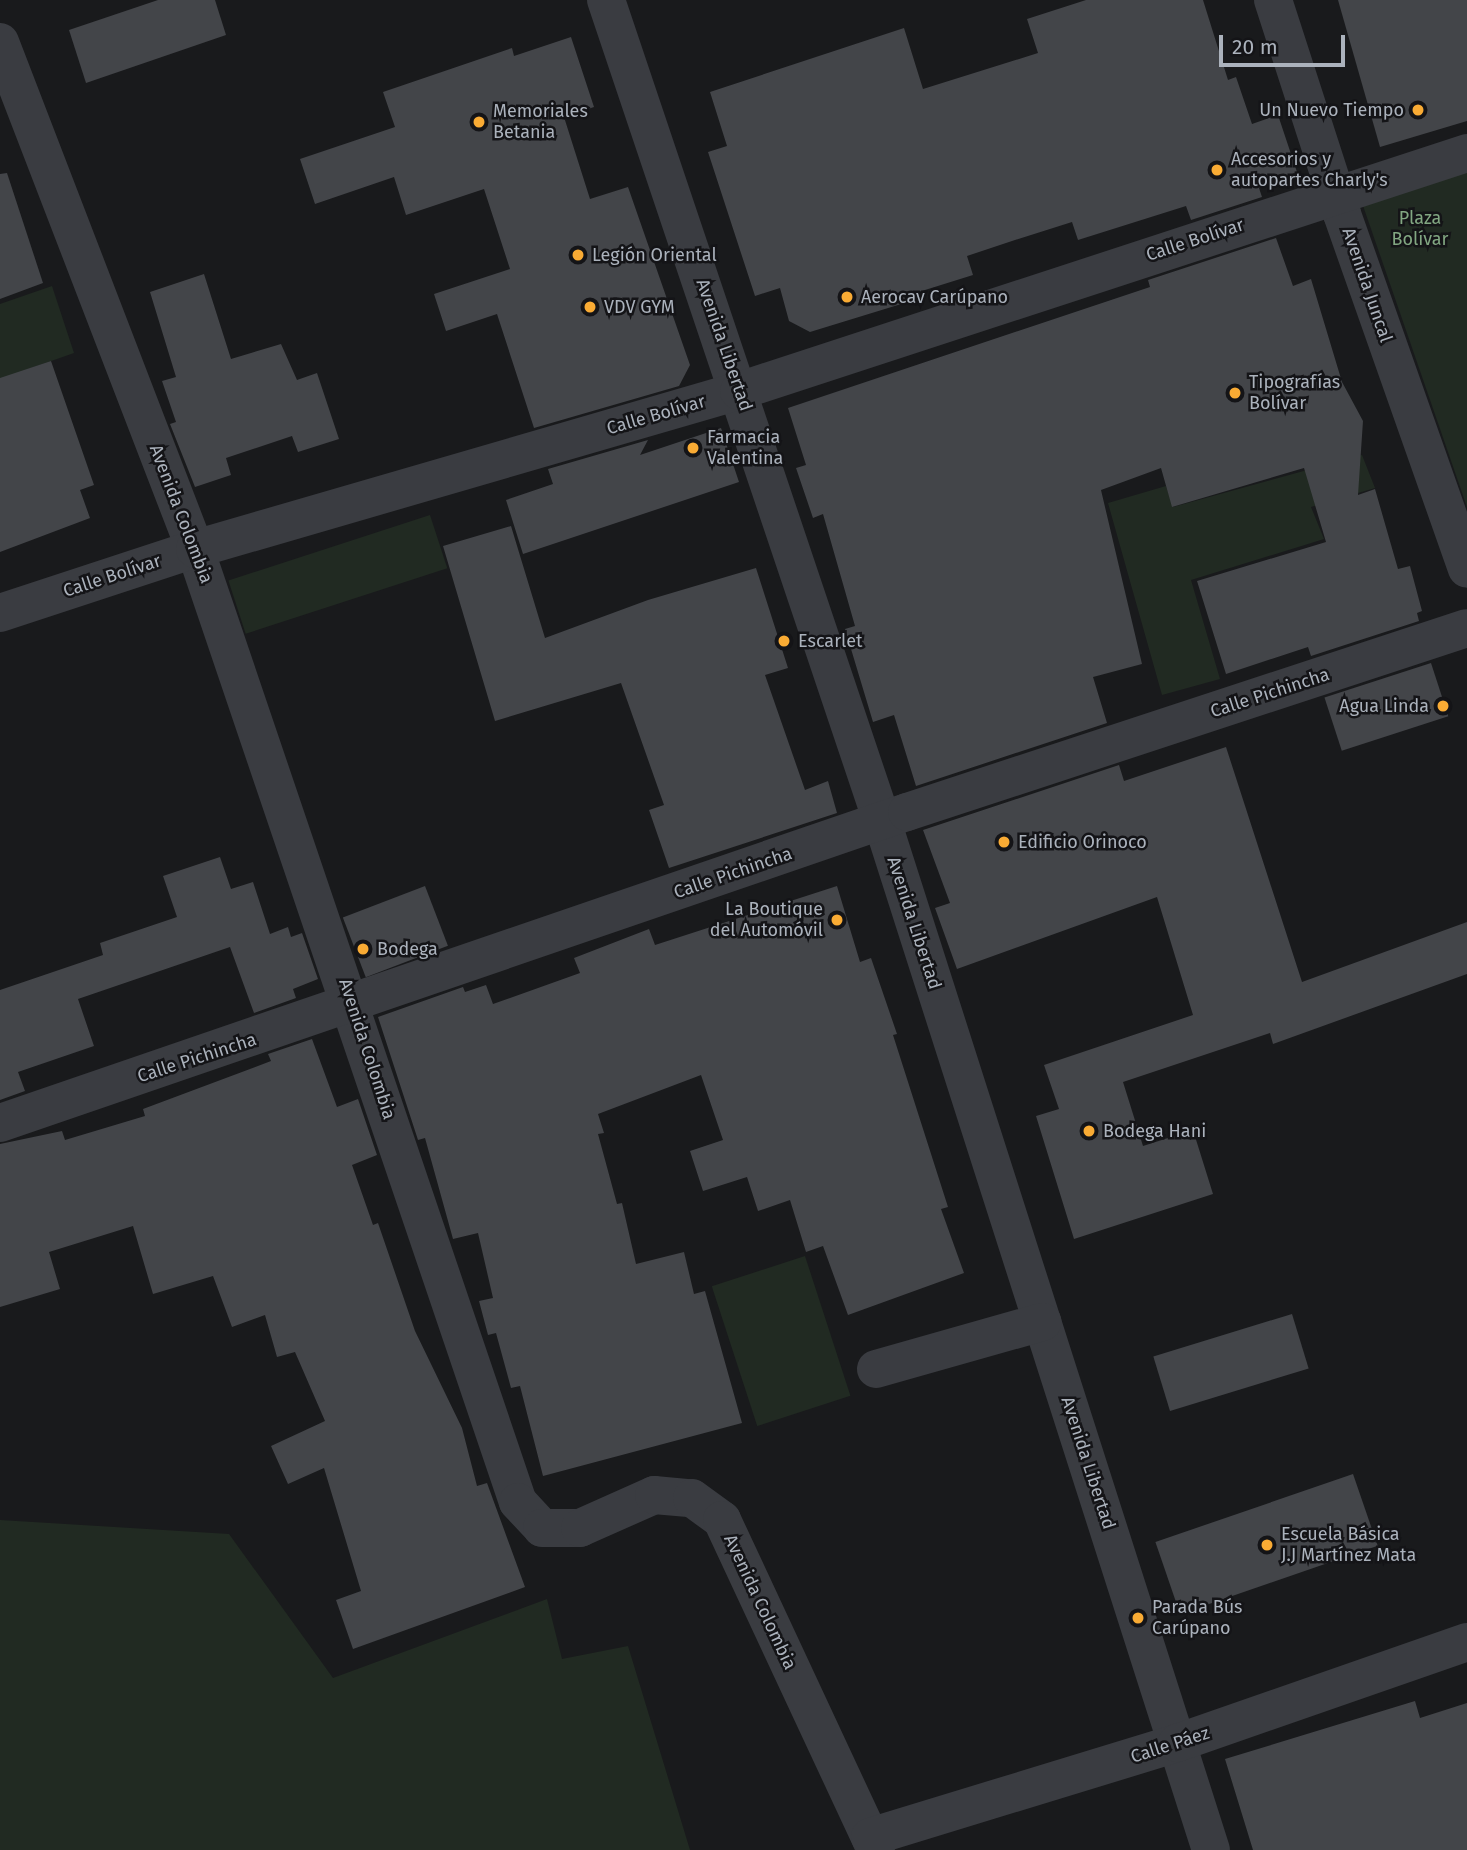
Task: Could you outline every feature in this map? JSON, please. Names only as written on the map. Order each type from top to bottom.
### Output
[{"type":"street","name":"Avenida Libertad","points":[[606,0],[882,821],[1211,1850]]},
{"type":"street","name":"Avenida Juncal","points":[[1273,0],[1335,193],[1467,569]]},
{"type":"street","name":"Avenida Colombia","points":[[0,42],[195,549],[353,1006],[518,1502],[542,1528],[580,1528],[654,1495],[692,1497],[722,1520],[873,1843]]},
{"type":"street","name":"Calle Bolívar","points":[[0,613],[195,549],[739,391],[1335,193],[1467,153]]},
{"type":"street","name":"Calle Pichincha","points":[[0,1123],[353,1006],[882,821],[1467,628]]},
{"type":"street","points":[[876,1369],[1042,1322]]},
{"type":"street","name":"Calle Páez","points":[[873,1843],[1177,1743],[1467,1642]]},
{"type":"green space","name":"Plaza Bolívar","points":[[1467,167],[1467,507],[1360,197]]},
{"type":"green space","points":[[52,286],[74,353],[0,379],[0,304]]},
{"type":"green space","points":[[1362,455],[1375,488],[1311,507],[1324,539],[1191,580],[1220,679],[1162,695],[1108,503],[1166,486],[1173,507]]},
{"type":"green space","points":[[430,515],[447,568],[246,634],[228,581]]},
{"type":"green space","points":[[805,1256],[850,1396],[757,1426],[712,1286]]},
{"type":"green space","points":[[0,1520],[229,1534],[333,1678],[547,1599],[562,1659],[628,1646],[690,1850],[0,1850]]},
{"type":"building","points":[[158,0],[215,0],[226,35],[86,83],[69,30]]},
{"type":"building","points":[[1086,0],[1203,0],[1228,80],[1236,77],[1252,124],[1278,115],[1298,175],[1259,188],[1262,197],[1191,220],[1186,206],[1078,240],[1072,222],[1015,240],[967,256],[973,275],[909,295],[911,301],[810,332],[789,321],[780,288],[755,296],[708,152],[727,146],[710,92],[904,28],[923,89],[1038,53],[1027,19]]},
{"type":"building","points":[[1338,0],[1467,0],[1467,121],[1380,147]]},
{"type":"building","points":[[571,37],[594,107],[564,117],[590,199],[628,187],[690,365],[679,386],[534,428],[497,314],[446,331],[434,294],[510,269],[484,189],[406,215],[394,177],[315,204],[300,159],[395,127],[383,92],[512,48],[514,56]]},
{"type":"building","points":[[7,173],[43,283],[0,299],[0,174]]},
{"type":"building","points":[[1276,238],[1293,286],[1311,279],[1342,382],[1363,421],[1358,495],[1375,489],[1398,569],[1410,566],[1422,611],[1417,613],[1419,621],[1311,656],[1308,647],[1226,674],[1197,581],[1326,542],[1304,468],[1172,507],[1161,468],[1101,490],[1142,664],[1093,677],[1107,723],[916,786],[894,715],[873,722],[845,629],[855,626],[823,514],[813,518],[796,468],[806,465],[788,408],[1150,287],[1148,280]]},
{"type":"building","points":[[204,274],[231,359],[281,344],[297,380],[317,373],[339,439],[298,452],[292,436],[226,458],[231,475],[195,487],[170,424],[176,422],[162,381],[176,377],[150,292]]},
{"type":"building","points":[[51,361],[94,485],[80,490],[90,518],[0,552],[0,378]]},
{"type":"building","points":[[721,428],[739,482],[523,554],[506,500],[553,484],[548,469],[648,440],[640,455]]},
{"type":"building","points":[[511,526],[545,638],[648,600],[756,568],[788,668],[765,675],[805,790],[828,781],[837,813],[669,868],[649,810],[664,805],[621,683],[495,721],[443,546]]},
{"type":"building","points":[[1431,663],[1448,716],[1342,751],[1324,698]]},
{"type":"building","points":[[1226,747],[1302,982],[1467,922],[1467,974],[1273,1044],[1270,1033],[1123,1082],[1143,1146],[1193,1130],[1213,1194],[1074,1239],[1036,1116],[1059,1109],[1044,1065],[1193,1015],[1157,897],[957,969],[935,908],[950,903],[923,830],[1119,765],[1124,781]]},
{"type":"building","points":[[220,857],[231,889],[253,882],[270,934],[288,927],[291,937],[302,933],[318,979],[293,989],[296,998],[254,1013],[230,947],[78,999],[94,1046],[18,1072],[25,1091],[0,1100],[0,990],[103,955],[100,943],[177,917],[163,876]]},
{"type":"building","points":[[425,886],[448,946],[366,977],[343,918]]},
{"type":"building","points":[[837,886],[860,962],[871,958],[897,1034],[893,1035],[948,1207],[941,1209],[964,1273],[848,1315],[823,1246],[806,1252],[790,1200],[758,1211],[747,1177],[703,1191],[690,1151],[723,1140],[701,1075],[598,1114],[604,1133],[598,1134],[617,1204],[622,1203],[636,1264],[684,1252],[694,1294],[705,1291],[742,1423],[543,1476],[520,1386],[511,1388],[496,1333],[488,1335],[479,1301],[493,1298],[478,1233],[453,1239],[425,1138],[418,1140],[378,1017],[463,987],[465,992],[486,985],[493,1004],[580,973],[574,958],[649,929],[655,945]]},
{"type":"building","points":[[312,1039],[337,1107],[358,1099],[377,1155],[352,1165],[373,1225],[378,1223],[415,1331],[462,1428],[477,1486],[487,1483],[525,1587],[353,1649],[336,1600],[361,1591],[324,1468],[288,1484],[271,1446],[325,1421],[295,1352],[277,1357],[265,1315],[232,1327],[213,1276],[153,1294],[133,1226],[49,1252],[60,1289],[0,1307],[0,1144],[62,1131],[65,1140],[145,1116],[143,1109],[271,1061],[268,1054]]},
{"type":"building","points":[[1292,1314],[1309,1369],[1170,1411],[1153,1356]]},
{"type":"building","name":"Escuela Básica J.J Martínez Mata","points":[[1353,1474],[1378,1546],[1180,1614],[1155,1542]]},
{"type":"building","points":[[1415,1701],[1420,1718],[1467,1703],[1467,1850],[1253,1850],[1225,1759]]},
{"type":"place","name":"Un Nuevo Tiempo","points":[[1418,110]]},
{"type":"place","name":"Memoriales Betania","points":[[479,122]]},
{"type":"place","name":"Accesorios y autopartes Charly's","points":[[1217,170]]},
{"type":"place","name":"Legión Oriental","points":[[578,255]]},
{"type":"place","name":"Aerocav Carúpano","points":[[847,297]]},
{"type":"place","name":"VDV GYM","points":[[590,307]]},
{"type":"place","name":"Tipografías Bolívar","points":[[1235,393]]},
{"type":"place","name":"Farmacia Valentina","points":[[693,448]]},
{"type":"place","name":"Escarlet","points":[[784,641]]},
{"type":"place","name":"Agua Linda","points":[[1443,706]]},
{"type":"place","name":"Edificio Orinoco","points":[[1004,842]]},
{"type":"place","name":"La Boutique del Automóvil","points":[[837,920]]},
{"type":"place","name":"Bodega","points":[[363,949]]},
{"type":"place","name":"Bodega Hani","points":[[1089,1131]]},
{"type":"place","name":"Escuela Básica J.J Martínez Mata","points":[[1267,1545]]},
{"type":"place","name":"Parada Bús Carúpano","points":[[1138,1618]]}]
